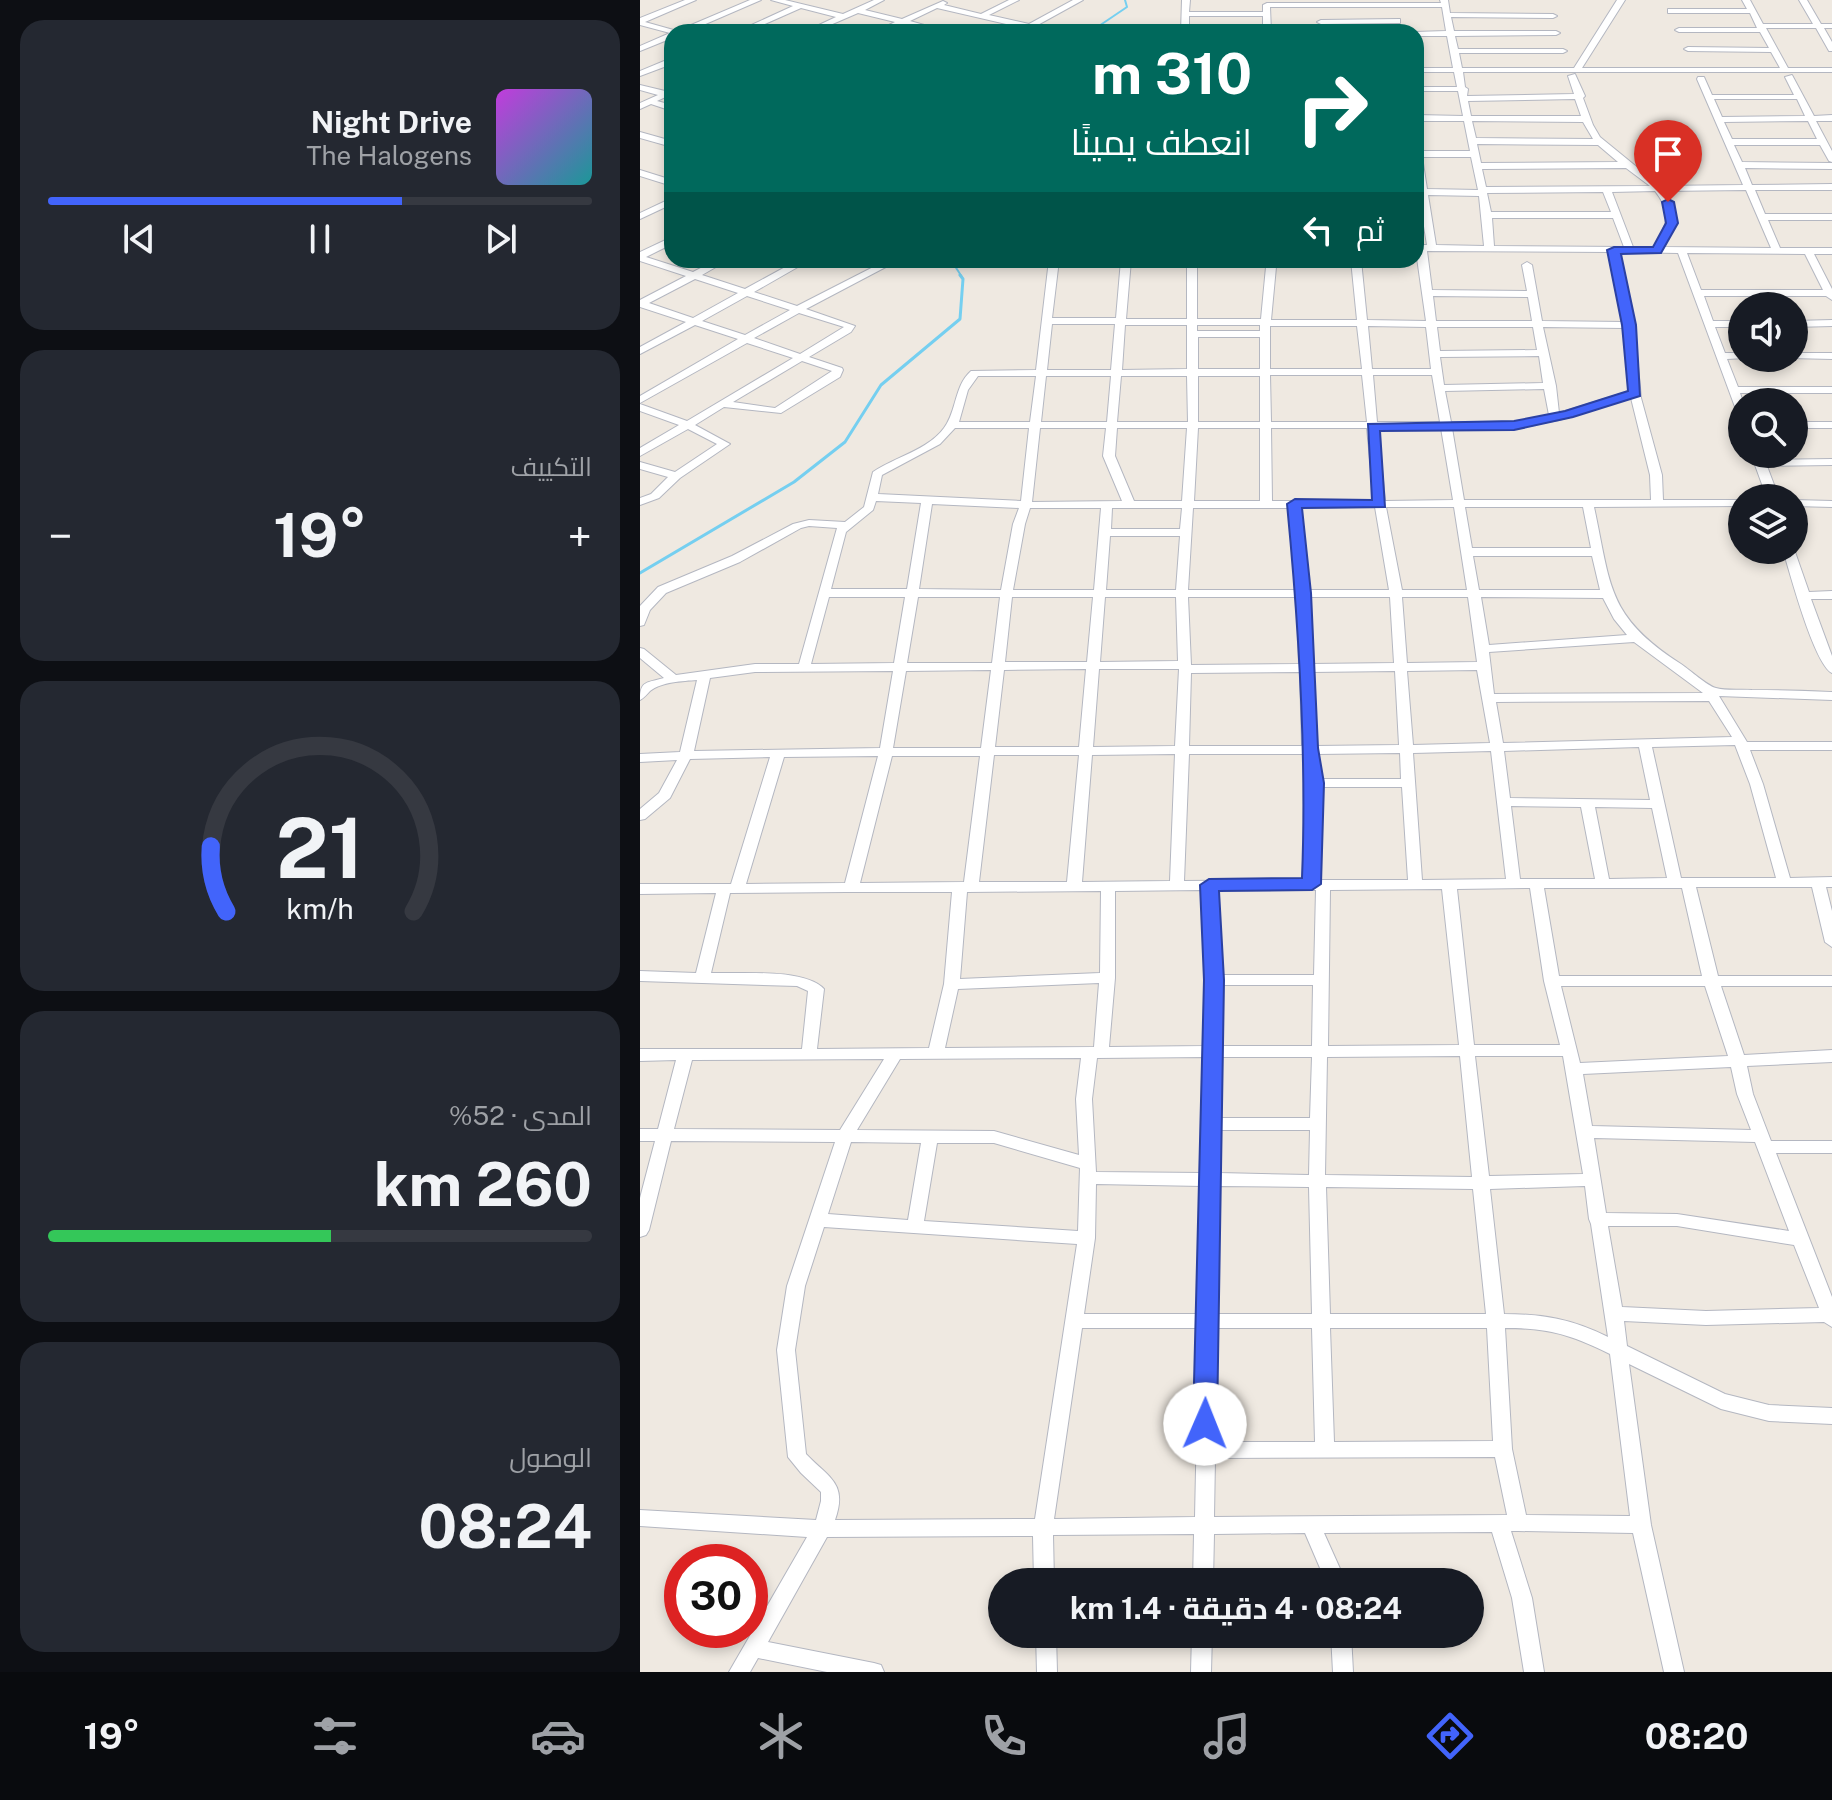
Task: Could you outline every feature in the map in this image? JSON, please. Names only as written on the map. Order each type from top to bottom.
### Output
[{"type":"street","points":[[640,22],[692,0]]},
{"type":"street","points":[[699,24],[757,0]]},
{"type":"street","points":[[775,0],[843,16]]},
{"type":"street","points":[[826,24],[880,0]]},
{"type":"street","points":[[896,24],[950,0]]},
{"type":"street","points":[[982,16],[1015,0]]},
{"type":"street","points":[[1035,24],[1079,0]]},
{"type":"street","points":[[1185,24],[1186,0]]},
{"type":"street","points":[[1573,72],[1621,0]]},
{"type":"street","points":[[1665,0],[1777,251]]},
{"type":"street","points":[[1746,0],[1831,155]]},
{"type":"street","points":[[1803,0],[1832,49]]},
{"type":"street","points":[[666,3],[678,6]]},
{"type":"street","points":[[1185,14],[1320,3],[1445,3],[1457,51],[1487,215],[1489,248]]},
{"type":"street","points":[[1320,3],[1321,22],[1397,21]]},
{"type":"street","points":[[1394,3],[1398,24]]},
{"type":"street","points":[[759,24],[801,6]]},
{"type":"street","points":[[937,6],[1017,24]]},
{"type":"street","points":[[857,10],[914,24]]},
{"type":"street","points":[[1671,11],[1751,11]]},
{"type":"street","points":[[1449,15],[1552,12],[1556,33],[1599,142],[1660,189],[1668,202],[1672,223],[1657,251]]},
{"type":"street","points":[[640,22],[664,31]]},
{"type":"street","points":[[1679,30],[1832,26]]},
{"type":"street","points":[[1424,34],[1556,33]]},
{"type":"street","points":[[640,49],[664,38]]},
{"type":"street","points":[[1688,49],[1773,50]]},
{"type":"street","points":[[1457,51],[1563,51]]},
{"type":"street","points":[[640,74],[664,64]]},
{"type":"street","points":[[1424,70],[1699,75],[1832,70]]},
{"type":"street","points":[[640,87],[664,92]]},
{"type":"street","points":[[1424,90],[1465,94],[1581,96]]},
{"type":"street","points":[[645,104],[664,95]]},
{"type":"street","points":[[1710,97],[1801,97]]},
{"type":"street","points":[[1424,118],[1588,119]]},
{"type":"street","points":[[1720,120],[1832,118]]},
{"type":"street","points":[[640,135],[664,142]]},
{"type":"street","points":[[1473,141],[1599,142]]},
{"type":"street","points":[[1530,141],[1540,165]]},
{"type":"street","points":[[1730,142],[1824,142]]},
{"type":"street","points":[[1424,154],[1476,154]]},
{"type":"street","points":[[1478,166],[1630,165]]},
{"type":"street","points":[[1741,165],[1832,166]]},
{"type":"street","points":[[641,175],[664,181]]},
{"type":"street","points":[[1424,192],[1832,187]]},
{"type":"street","points":[[1547,190],[1554,215]]},
{"type":"street","points":[[1607,190],[1630,250]]},
{"type":"street","points":[[640,216],[664,205]]},
{"type":"street","points":[[1487,215],[1617,215]]},
{"type":"street","points":[[1763,217],[1832,217]]},
{"type":"street","points":[[640,257],[664,244]]},
{"type":"street","points":[[1424,248],[1832,251]]},
{"type":"street","points":[[1614,250],[1629,325],[1635,393],[1656,475],[1657,502]]},
{"type":"street","points":[[1682,251],[1733,388]]},
{"type":"street","points":[[1698,293],[1830,296],[1808,251]]},
{"type":"street","points":[[640,257],[664,265]]},
{"type":"street","points":[[1424,263],[1434,354],[1475,592],[1513,882]]},
{"type":"street","points":[[1527,265],[1555,418]]},
{"type":"street","points":[[640,453],[850,326],[673,268]]},
{"type":"street","points":[[640,303],[708,268]]},
{"type":"street","points":[[640,351],[791,268]]},
{"type":"street","points":[[640,400],[800,308],[878,268]]},
{"type":"street","points":[[936,1051],[952,984],[989,752],[1007,592],[1019,524],[1026,505],[1053,268]]},
{"type":"street","points":[[1125,268],[1109,456],[1129,504]]},
{"type":"street","points":[[1177,885],[1185,667],[1182,593],[1193,425],[1192,268]]},
{"type":"street","points":[[1266,503],[1268,426],[1263,372],[1264,320],[1271,268]]},
{"type":"street","points":[[1357,268],[1380,504],[1396,593],[1415,883]]},
{"type":"street","points":[[1426,293],[1532,294]]},
{"type":"street","points":[[640,303],[839,372],[777,411],[722,404]]},
{"type":"street","points":[[1048,321],[1429,321],[1629,325]]},
{"type":"street","points":[[1808,324],[1832,323]]},
{"type":"street","points":[[1709,324],[1728,324]]},
{"type":"street","points":[[1192,334],[1264,334]]},
{"type":"street","points":[[1434,354],[1543,353]]},
{"type":"street","points":[[1722,356],[1728,356]]},
{"type":"street","points":[[1808,356],[1832,356]]},
{"type":"street","points":[[640,622],[646,596],[736,559],[802,524],[845,525],[861,516],[873,497],[877,474],[931,445],[951,425],[971,375],[1437,372]]},
{"type":"street","points":[[1441,388],[1551,386]]},
{"type":"street","points":[[1808,390],[1832,390]]},
{"type":"street","points":[[951,425],[1514,425],[1555,418],[1635,393]]},
{"type":"street","points":[[640,407],[688,425],[725,444],[676,476],[655,496],[640,502]]},
{"type":"street","points":[[1808,425],[1832,425]]},
{"type":"street","points":[[1808,461],[1832,462]]},
{"type":"street","points":[[640,465],[676,476]]},
{"type":"street","points":[[873,497],[1026,505],[1728,503]]},
{"type":"street","points":[[851,889],[886,752],[927,502]]},
{"type":"street","points":[[1588,503],[1605,594],[1615,613],[1636,638],[1711,695],[1743,744],[1784,882]]},
{"type":"street","points":[[1808,503],[1832,504]]},
{"type":"street","points":[[1074,886],[1107,504]]},
{"type":"street","points":[[1295,504],[1303,593],[1309,748],[1315,783],[1322,980],[1317,1180],[1325,1449]]},
{"type":"street","points":[[804,667],[845,525]]},
{"type":"street","points":[[1103,533],[1186,532]]},
{"type":"street","points":[[1469,552],[1599,552]]},
{"type":"street","points":[[1793,564],[1802,596],[1826,643],[1832,669]]},
{"type":"street","points":[[824,593],[1605,594]]},
{"type":"street","points":[[1802,596],[1832,595]]},
{"type":"street","points":[[1483,649],[1636,638]]},
{"type":"street","points":[[640,652],[673,679]]},
{"type":"street","points":[[640,696],[654,684],[673,679],[755,668],[1483,666]]},
{"type":"street","points":[[640,816],[665,795],[686,755],[705,673]]},
{"type":"street","points":[[1488,698],[1832,696]]},
{"type":"street","points":[[640,758],[778,753],[1743,744],[1832,746]]},
{"type":"street","points":[[1614,1314],[1831,1318],[1745,1094],[1738,1062],[1657,804],[1645,745]]},
{"type":"street","points":[[702,978],[778,753]]},
{"type":"street","points":[[1315,783],[1407,783]]},
{"type":"street","points":[[1504,802],[1657,804]]},
{"type":"street","points":[[1587,804],[1603,882]]},
{"type":"street","points":[[1536,882],[1552,981],[1574,1069],[1585,1132],[1590,1180],[1614,1314],[1641,1525],[1674,1672]]},
{"type":"street","points":[[641,890],[1825,882],[1832,942]]},
{"type":"street","points":[[1449,883],[1496,1321],[1508,1523],[1534,1672]]},
{"type":"street","points":[[1203,1568],[1214,980],[1209,885]]},
{"type":"street","points":[[1044,1568],[1043,1527],[1086,1238],[1088,1171],[1084,1099],[1107,978],[1108,886]]},
{"type":"street","points":[[640,976],[810,984],[816,989],[809,1052]]},
{"type":"street","points":[[952,984],[1107,978]]},
{"type":"street","points":[[1214,980],[1322,980]]},
{"type":"street","points":[[1552,981],[1832,981]]},
{"type":"street","points":[[640,1055],[936,1051],[1568,1050]]},
{"type":"street","points":[[768,1622],[822,1529],[833,1501],[830,1486],[797,1457],[786,1350],[796,1286],[846,1134],[896,1052]]},
{"type":"street","points":[[640,1227],[686,1053]]},
{"type":"street","points":[[1574,1069],[1832,1056]]},
{"type":"street","points":[[1212,1124],[1317,1124]]},
{"type":"street","points":[[1585,1132],[1832,1147]]},
{"type":"street","points":[[640,1135],[994,1137],[1088,1171],[1211,1178],[1479,1183],[1590,1180]]},
{"type":"street","points":[[915,1226],[930,1136]]},
{"type":"street","points":[[1597,1219],[1677,1220],[1801,1239]]},
{"type":"street","points":[[817,1220],[1086,1238]]},
{"type":"street","points":[[1075,1321],[1540,1321],[1580,1331],[1721,1401],[1769,1413],[1832,1416]]},
{"type":"street","points":[[1205,1450],[1503,1449]]},
{"type":"street","points":[[640,1518],[822,1529],[1508,1523],[1641,1525]]},
{"type":"street","points":[[1312,1527],[1330,1568]]},
{"type":"street","points":[[739,1672],[753,1648],[874,1672]]},
{"type":"street","points":[[1046,1648],[1047,1672]]},
{"type":"street","points":[[1201,1672],[1202,1648]]},
{"type":"street","points":[[1342,1648],[1343,1672]]},
{"type":"waterway","points":[[1102,24],[1127,7],[1125,0]]},
{"type":"waterway","points":[[956,268],[962,277]]},
{"type":"waterway","points":[[640,573],[794,482],[845,442],[881,385],[960,319],[963,279],[960,275]]},
{"type":"route","points":[[1205,1424],[1214,980],[1209,885],[1312,884],[1315,783],[1309,748],[1303,593],[1295,504],[1380,504],[1373,427],[1535,423],[1635,393],[1629,325],[1619,289],[1614,250],[1657,251],[1672,223],[1668,202]]}]
